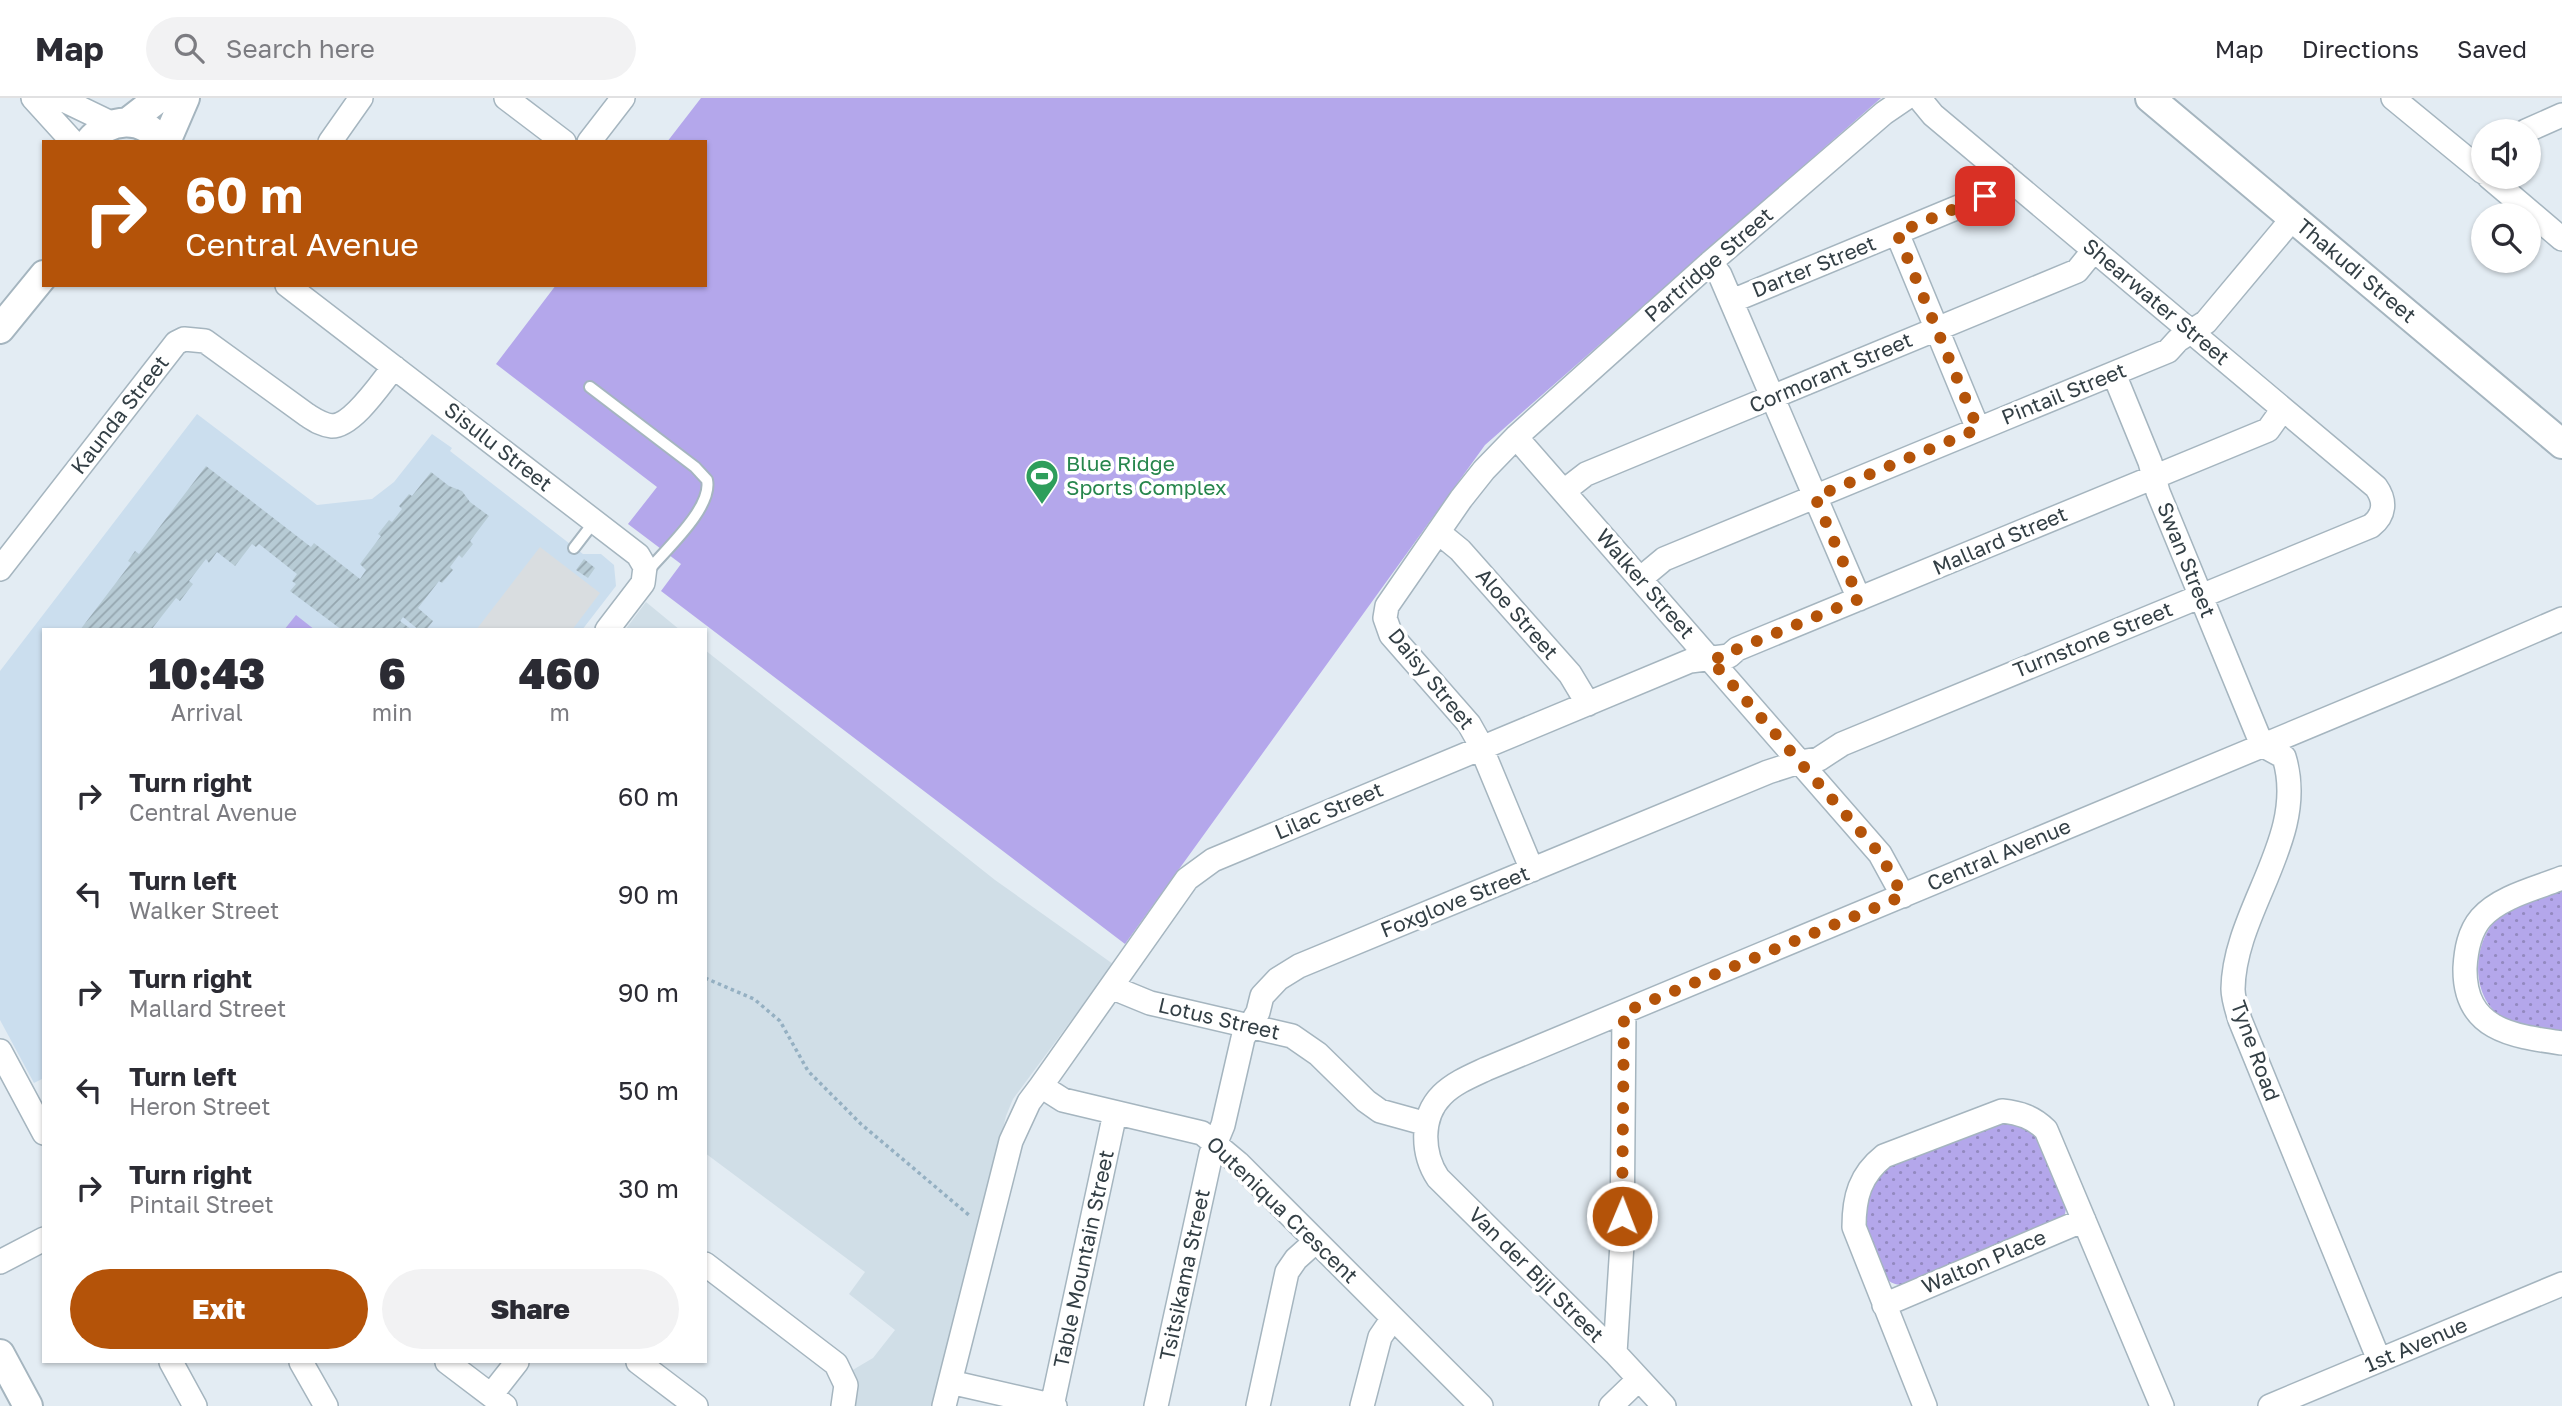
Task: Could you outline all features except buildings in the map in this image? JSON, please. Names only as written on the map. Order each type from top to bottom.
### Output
[{"type":"street","points":[[33,98],[71,140]]},
{"type":"street","points":[[59,98],[121,123],[149,129],[162,140]]},
{"type":"street","points":[[91,140],[100,130],[121,123],[159,98]]},
{"type":"street","points":[[165,140],[185,98]]},
{"type":"street","points":[[331,140],[361,98]]},
{"type":"street","points":[[506,98],[561,140]]},
{"type":"street","points":[[591,140],[623,98]]},
{"type":"street","name":"Partridge Street","points":[[1516,437],[1711,262],[1884,113],[1906,98]]},
{"type":"street","name":"Shearwater Street","points":[[1919,98],[1933,114],[2376,487],[2383,502],[2382,510]]},
{"type":"street","name":"Thakudi Street","points":[[2150,98],[2562,444]]},
{"type":"street","points":[[2393,98],[2471,155]]},
{"type":"street","points":[[2541,124],[2562,115]]},
{"type":"street","name":"Darter Street","points":[[1732,301],[1985,196],[2004,174]]},
{"type":"street","points":[[2503,189],[2562,239]]},
{"type":"street","name":"Pintail Street","points":[[1640,579],[1664,559],[2168,351],[2178,340],[2206,322],[2293,218]]},
{"type":"street","points":[[1897,233],[1978,429]]},
{"type":"street","name":"Cormorant Street","points":[[1564,491],[1586,474],[2077,271],[2094,250]]},
{"type":"street","points":[[1711,262],[1732,301],[1859,599]]},
{"type":"street","points":[[0,330],[42,275]]},
{"type":"street","name":"Sisulu Street","points":[[290,287],[638,555],[643,562],[645,574]]},
{"type":"street","name":"Kaunda Street","points":[[4,557],[176,343],[184,339],[205,341],[307,415],[321,424],[331,426],[349,421],[394,367]]},
{"type":"street","name":"Swan Street","points":[[2114,374],[2263,745]]},
{"type":"street","name":"Mallard Street","points":[[1710,659],[1729,656],[1737,649],[2268,430],[2283,409]]},
{"type":"street","name":"Walker Street","points":[[1516,437],[1880,854],[1903,896]]},
{"type":"street","name":"Daisy Street","points":[[1516,437],[1483,470],[1438,532],[1387,606],[1385,618],[1391,635],[1469,724],[1532,870]]},
{"type":"street","name":"Turnstone Street","points":[[1799,762],[1819,758],[1842,744],[2371,526],[2382,510]]},
{"type":"street","name":"Aloe Street","points":[[1438,532],[1460,550],[1570,674],[1588,704]]},
{"type":"street","points":[[609,628],[643,583],[645,574]]},
{"type":"street","name":"Central Avenue","points":[[1426,1130],[1441,1096],[1464,1079],[2562,619]]},
{"type":"street","name":"Lilac Street","points":[[1041,1086],[1187,879],[1203,865],[1690,661],[1710,659]]},
{"type":"street","name":"Tyne Road","points":[[2263,745],[2284,757],[2290,775],[2289,805],[2276,851],[2245,935],[2233,991],[2240,1020],[2379,1360]]},
{"type":"street","name":"Foxglove Street","points":[[1215,1144],[1223,1125],[1243,1038],[1258,1012],[1262,996],[1278,979],[1532,870],[1768,772],[1799,762]]},
{"type":"street","points":[[2562,878],[2500,903],[2482,916],[2471,933],[2466,954],[2465,986],[2471,1003],[2481,1017],[2494,1027],[2512,1035],[2562,1043]]},
{"type":"street","name":"Lotus Street","points":[[1111,987],[1150,1003],[1292,1037],[1305,1044],[1380,1111],[1426,1130]]},
{"type":"street","points":[[1615,1353],[1622,1230],[1624,1012]]},
{"type":"street","points":[[0,1051],[42,1129]]},
{"type":"street","points":[[944,1406],[1011,1141],[1029,1102],[1041,1086]]},
{"type":"street","name":"Outeniqua Crescent","points":[[1041,1086],[1063,1100],[1202,1133],[1238,1163],[1481,1406]]},
{"type":"street","points":[[1925,1406],[1854,1227],[1854,1206],[1870,1167],[1884,1156],[2002,1111],[2018,1112],[2036,1120],[2046,1130],[2162,1406]]},
{"type":"street","name":"Table Mountain Street","points":[[1053,1406],[1115,1112]]},
{"type":"street","name":"Van der Bijl Street","points":[[1426,1130],[1431,1167],[1438,1178],[1615,1353],[1664,1406]]},
{"type":"street","name":"Tsitsikama Street","points":[[1156,1406],[1215,1144]]},
{"type":"street","name":"Walton Place","points":[[1884,1305],[2084,1220]]},
{"type":"street","points":[[0,1262],[42,1240]]},
{"type":"street","points":[[1258,1406],[1287,1272],[1296,1259],[1316,1241]]},
{"type":"street","points":[[707,1266],[836,1364],[846,1385],[843,1406]]},
{"type":"street","name":"1st Avenue","points":[[2270,1406],[2562,1284]]},
{"type":"street","points":[[1362,1406],[1380,1337],[1393,1318]]},
{"type":"street","points":[[0,1354],[28,1406]]},
{"type":"street","points":[[171,1363],[195,1406]]},
{"type":"street","points":[[302,1363],[326,1406]]},
{"type":"street","points":[[448,1363],[498,1401],[517,1363]]},
{"type":"street","points":[[639,1363],[696,1406]]},
{"type":"street","points":[[1611,1406],[1638,1380]]},
{"type":"street","points":[[950,1382],[1053,1406]]},
{"type":"lane","points":[[590,387],[695,467],[707,480],[707,494],[700,510],[645,574]]},
{"type":"lane","points":[[575,548],[594,522]]},
{"type":"path","points":[[707,979],[754,999],[779,1021],[808,1071],[861,1124],[956,1205],[981,1223],[990,1226]]},
{"type":"shaded area","name":"Blue Ridge Sports Complex","points":[[701,98],[1881,98],[1485,445],[1125,944],[661,591],[681,564],[628,524],[657,487],[496,364],[554,287],[707,287],[707,140],[669,140]]},
{"type":"shaded area","points":[[197,414],[317,505],[372,499],[394,482],[432,434],[452,448],[450,451],[583,554],[601,554],[614,565],[616,586],[584,628],[42,628],[42,1079],[34,1083],[0,1020],[0,671]]},
{"type":"shaded area","points":[[540,547],[600,593],[574,628],[478,628]]},
{"type":"shaded area","points":[[646,602],[678,628],[626,628]]},
{"type":"shaded area","points":[[296,615],[312,628],[286,628]]},
{"type":"shaded area","points":[[707,652],[995,880],[1113,964],[1013,1099],[1006,1116],[936,1406],[851,1406],[851,1371],[873,1358],[895,1330],[849,1294],[865,1272],[707,1154]]},
{"type":"shaded area","points":[[2562,887],[2562,1032],[2508,1021],[2486,1001],[2478,972],[2482,943],[2498,918],[2520,903]]},
{"type":"shaded area","points":[[2014,1122],[2036,1136],[2045,1150],[2067,1203],[2065,1214],[2058,1220],[1904,1285],[1890,1281],[1884,1275],[1868,1233],[1864,1206],[1870,1188],[1891,1164],[1995,1123]]},
{"type":"place","name":"Blue Ridge Sports Complex","points":[[1042,506]]},
{"type":"route","points":[[1622,1216],[1624,1012],[1903,896],[1880,854],[1710,659],[1729,656],[1737,649],[1859,599],[1815,497],[1978,429],[1897,233],[1985,196]]}]
